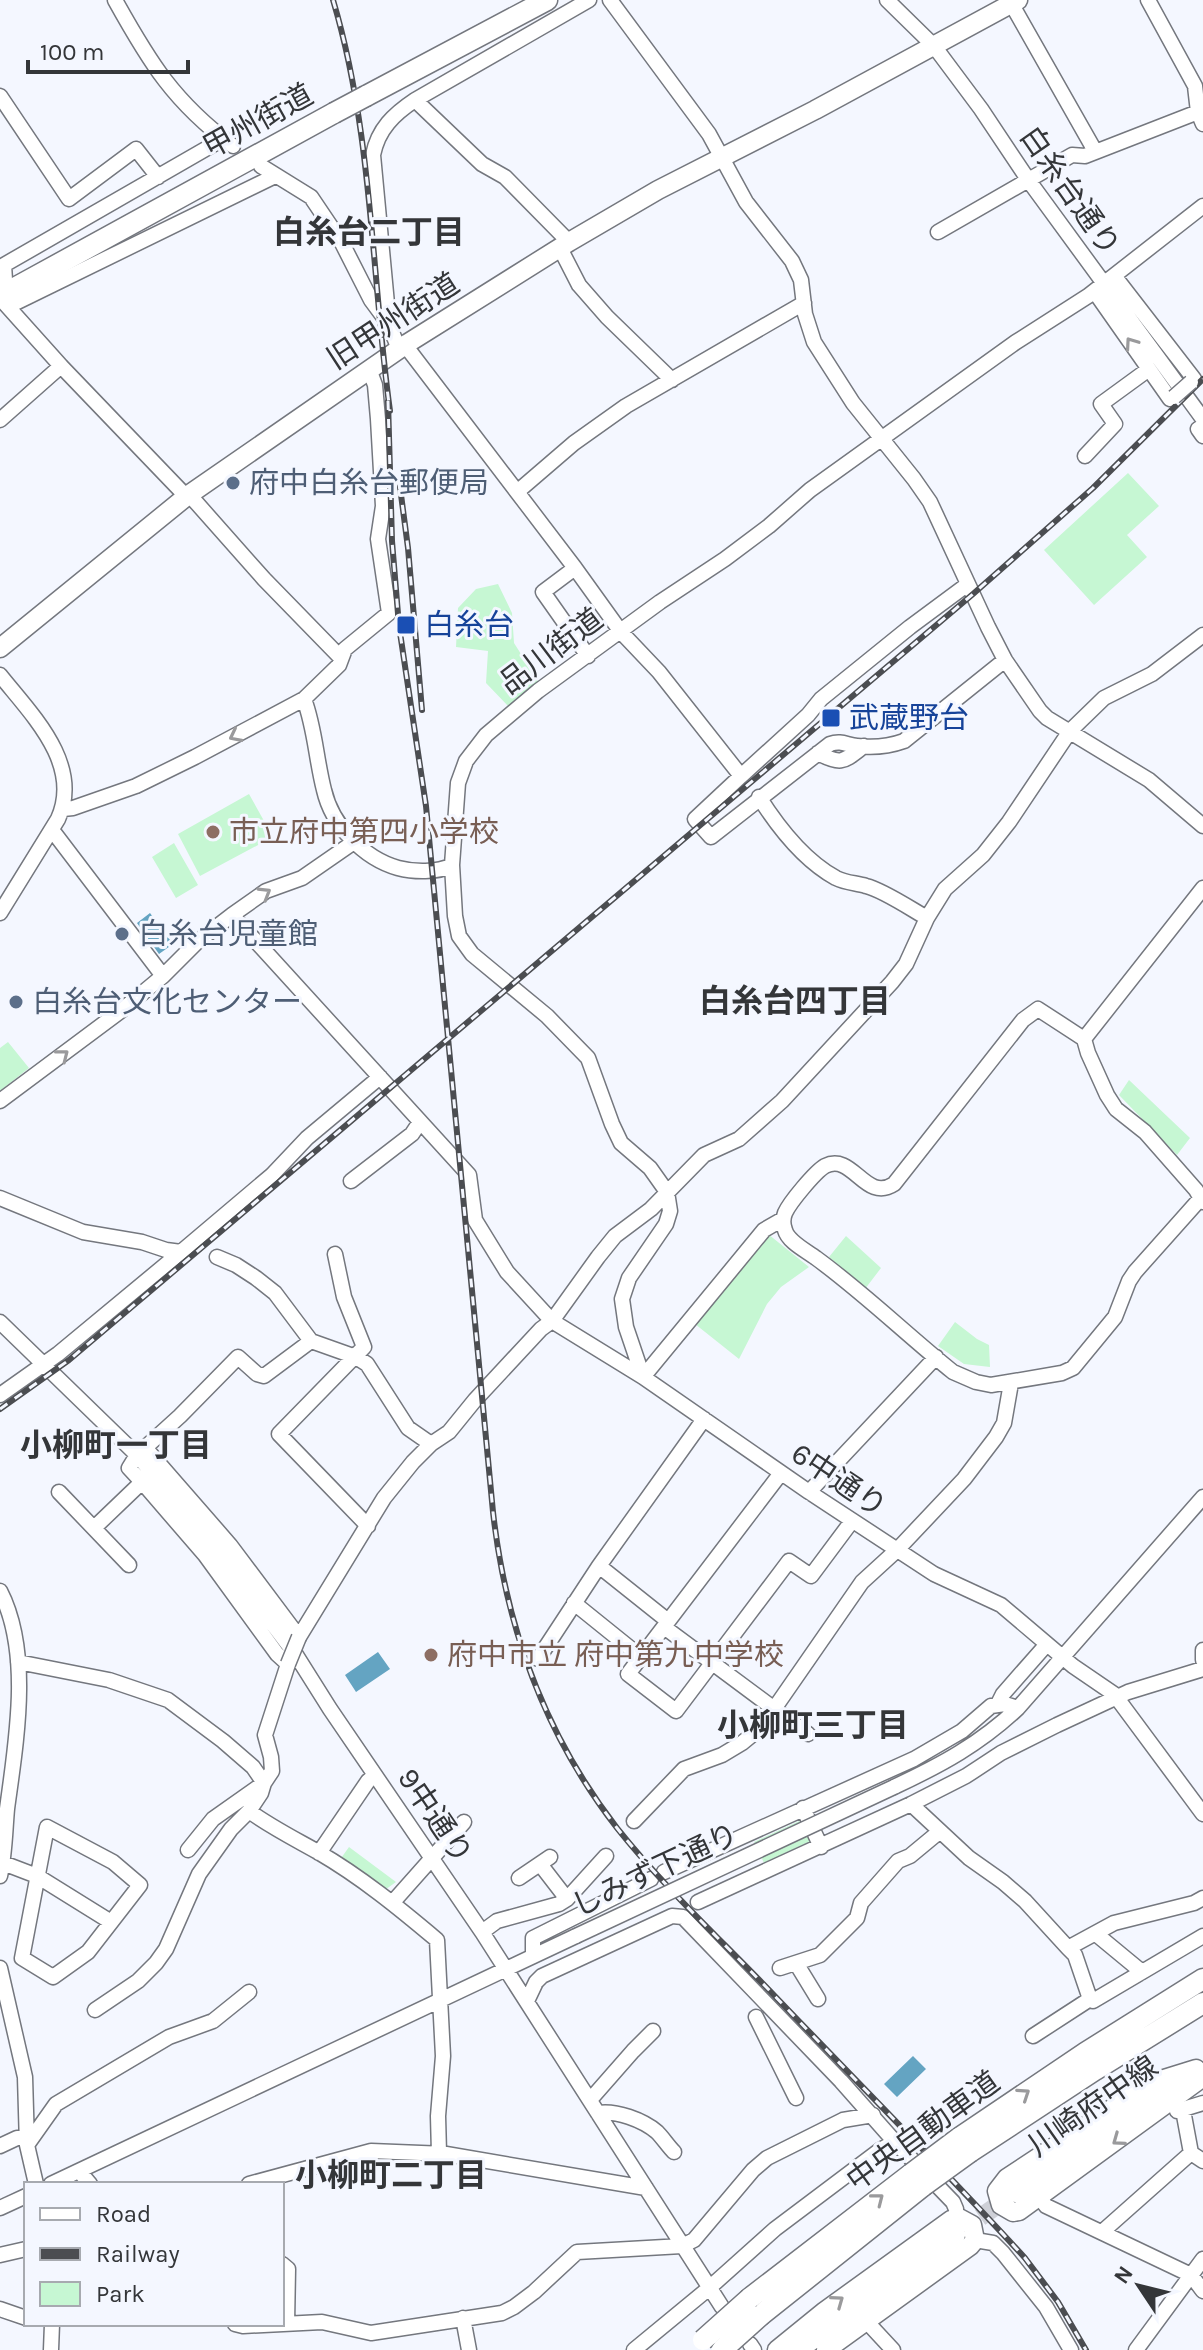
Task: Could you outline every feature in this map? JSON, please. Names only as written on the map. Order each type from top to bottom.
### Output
[{"type":"highway","name":"甲州街道","points":[[3,293],[363,93],[539,10]]},
{"type":"highway","name":"中央自動車道","points":[[698,2345],[756,2307],[1085,2053],[1203,1979]]},
{"type":"highway","name":"中央自動車道","points":[[965,2145],[1203,2003]]},
{"type":"highway","name":"中央自動車道","points":[[722,2350],[756,2307]]},
{"type":"main road","name":"旧甲州街道","points":[[0,648],[187,496],[402,347],[669,184],[722,159],[1014,2]]},
{"type":"main road","points":[[1201,2070],[1175,2108],[1019,2211],[1013,2212],[1001,2205],[997,2191],[1007,2178],[1151,2083],[1201,2070]]},
{"type":"main road","name":"川崎府中線","points":[[1015,2193],[1201,2070]]},
{"type":"main road","points":[[777,2350],[825,2311],[966,2220],[972,2225],[975,2240],[970,2246],[826,2350]]},
{"type":"main road","points":[[799,2350],[956,2227]]},
{"type":"street","points":[[115,0],[148,59],[176,95],[191,113],[228,142],[158,177],[4,265],[3,293],[61,366],[194,500],[264,579],[341,658]]},
{"type":"street","points":[[389,325],[373,155],[376,138],[395,113],[539,10],[589,0]]},
{"type":"street","points":[[610,0],[709,134],[746,202],[792,261],[801,280],[807,324],[814,342],[841,387],[930,502],[1005,660],[1040,711],[1149,780],[1203,826]]},
{"type":"street","name":"白糸台通り","points":[[887,0],[934,46],[981,109],[1203,427]]},
{"type":"street","points":[[938,232],[1072,155],[1085,156],[1201,118],[1195,86],[1148,0]]},
{"type":"street","points":[[1014,2],[1095,151]]},
{"type":"street","points":[[0,96],[69,199],[136,149],[158,177]]},
{"type":"street","points":[[415,100],[482,164],[505,177],[565,245],[579,285],[672,380]]},
{"type":"street","points":[[261,166],[311,197],[342,243],[371,300],[402,347],[517,492],[621,632],[659,672],[741,776]]},
{"type":"street","points":[[3,293],[275,176]]},
{"type":"street","name":"品川街道","points":[[667,1192],[650,1168],[621,1143],[588,1058],[547,1016],[463,944],[456,927],[452,865],[455,858],[458,783],[466,761],[486,735],[538,691],[725,559],[810,490],[1016,342],[1088,296],[1203,206]]},
{"type":"street","points":[[1114,279],[1119,282],[1196,378],[1170,399],[1149,369],[1097,295],[1103,283],[1114,279]]},
{"type":"street","points":[[517,492],[587,433],[626,406],[804,303]]},
{"type":"street","points":[[0,420],[61,366]]},
{"type":"street","points":[[63,809],[136,786],[304,699],[339,665],[345,649],[389,613],[378,539],[383,506],[381,468],[375,385],[369,369]]},
{"type":"street","points":[[1085,456],[1115,424],[1101,404],[1149,369]]},
{"type":"street","points":[[575,568],[543,592],[588,656]]},
{"type":"street","points":[[968,584],[821,699],[808,715],[695,819],[711,837],[818,753],[840,762],[864,746],[904,741],[1005,660]]},
{"type":"street","points":[[95,2010],[138,1981],[156,1963],[166,1949],[199,1874],[261,1793],[272,1771],[265,1735],[299,1637],[384,1498],[413,1462],[449,1432],[475,1400],[552,1321],[615,1236],[651,1209],[704,1155],[739,1139],[793,1090],[892,982],[906,964],[927,918],[945,889],[983,855],[1070,731],[1104,698],[1152,674],[1203,635]]},
{"type":"street","points":[[0,675],[45,732],[58,756],[63,785],[63,809],[0,913]]},
{"type":"street","points":[[304,699],[326,799],[354,842],[378,859],[400,868],[439,869],[452,865]]},
{"type":"street","points":[[759,797],[780,829],[825,871],[855,885],[868,886],[927,918]]},
{"type":"street","points":[[52,830],[163,976]]},
{"type":"street","points":[[0,1101],[163,976],[197,942],[232,915],[266,891],[302,878],[354,842]]},
{"type":"street","points":[[1084,1039],[1203,888]]},
{"type":"street","points":[[232,915],[420,1122],[412,1134],[351,1181]]},
{"type":"street","points":[[1038,1009],[1084,1039],[1116,1109],[1145,1132],[1196,1190],[1201,1201],[1135,1272],[1115,1317],[1073,1368],[1011,1383],[991,1385],[976,1382],[953,1372],[785,1234],[783,1219],[786,1211],[828,1164],[847,1166],[868,1186],[877,1189],[887,1189],[894,1184],[1031,1013],[1038,1009]]},
{"type":"street","points":[[0,1395],[58,1354],[181,1252],[380,1077]]},
{"type":"street","name":"6中通り","points":[[420,1122],[469,1175],[475,1220],[507,1272],[552,1321],[643,1377],[934,1574],[1001,1605],[1117,1698],[1203,1814]]},
{"type":"street","points":[[643,1377],[626,1327],[622,1299],[629,1278],[666,1224],[670,1205],[667,1192]]},
{"type":"street","points":[[0,1198],[83,1232],[181,1252]]},
{"type":"street","points":[[643,1377],[764,1230],[783,1219]]},
{"type":"street","points":[[335,1254],[344,1297],[364,1347],[279,1434],[368,1526]]},
{"type":"street","points":[[217,1257],[246,1271],[275,1293],[311,1341],[367,1364],[408,1428],[431,1444]]},
{"type":"street","points":[[0,1322],[44,1363]]},
{"type":"street","points":[[288,1664],[277,1654],[205,1555],[129,1468],[137,1455],[238,1357],[257,1374],[264,1376],[311,1341]]},
{"type":"street","points":[[809,1492],[936,1357]]},
{"type":"street","name":"9中通り","points":[[44,1363],[137,1455],[208,1539],[287,1643],[482,1932],[722,2307]]},
{"type":"street","points":[[634,1821],[684,1769],[722,1755],[770,1720],[774,1709],[862,1582],[964,1479],[996,1437],[1004,1423],[1011,1383]]},
{"type":"street","points":[[538,1659],[599,1566],[704,1419]]},
{"type":"street","points":[[137,1455],[149,1452],[230,1545],[299,1637]]},
{"type":"street","points":[[781,1473],[628,1674],[676,1711],[789,1561],[811,1576],[852,1521]]},
{"type":"street","points":[[94,1528],[142,1482]]},
{"type":"street","points":[[59,1492],[129,1565]]},
{"type":"street","name":"しみず下通り","points":[[55,2182],[960,1754],[992,1732],[1018,1708],[1203,1497]]},
{"type":"street","points":[[599,1566],[712,1663],[808,1734]]},
{"type":"street","points":[[0,1591],[9,1608],[18,1662],[17,1737],[2,1870],[37,1876],[111,1922]]},
{"type":"street","points":[[574,1603],[641,1657]]},
{"type":"street","points":[[998,1704],[1003,1694],[1047,1644]]},
{"type":"street","points":[[1203,1650],[1203,1660]]},
{"type":"street","points":[[18,1662],[109,1680],[168,1700],[233,1749],[253,1767],[264,1783]]},
{"type":"street","points":[[698,1902],[911,1804],[966,1776],[1009,1748],[1128,1692],[1203,1669]]},
{"type":"street","points":[[533,1956],[533,1938],[658,1876],[914,1759],[962,1731],[991,1706],[998,1704],[1018,1708]]},
{"type":"street","points":[[0,1736],[17,1737]]},
{"type":"street","points":[[319,1853],[375,1775]]},
{"type":"street","points":[[188,1850],[213,1819],[264,1783]]},
{"type":"street","points":[[911,1804],[969,1858],[1025,1901],[1075,1955],[1090,1999]]},
{"type":"street","points":[[803,1808],[821,1847]]},
{"type":"street","points":[[249,1811],[393,1902],[437,1940],[443,2056],[438,2116],[439,2153]]},
{"type":"street","points":[[393,1902],[464,1822]]},
{"type":"street","points":[[47,1827],[113,1862],[140,1885],[88,1952],[53,1977],[22,1958],[37,1876],[47,1827]]},
{"type":"street","points":[[780,1968],[820,1955],[857,1918],[861,1903],[898,1861],[910,1856],[939,1832]]},
{"type":"street","points":[[482,1932],[497,1921],[559,1904],[606,1856]]},
{"type":"street","points":[[701,1856],[724,1890]]},
{"type":"street","points":[[519,1878],[545,1861],[567,1899]]},
{"type":"street","points":[[1068,1948],[1114,1923],[1203,1898]]},
{"type":"street","points":[[527,2001],[542,1976],[672,1916],[683,1917],[953,2202],[956,2227]]},
{"type":"street","points":[[1096,1934],[1142,1972]]},
{"type":"street","points":[[1033,2036],[1090,1999],[1093,2001],[1203,1936]]},
{"type":"street","points":[[796,1963],[818,1999]]},
{"type":"street","points":[[0,1969],[25,2077],[27,2142],[36,2182]]},
{"type":"street","points":[[27,2142],[56,2104],[169,2037],[213,2021],[249,1992]]},
{"type":"street","points":[[756,2017],[796,2098]]},
{"type":"street","points":[[653,2031],[594,2106],[644,2123],[674,2152]]},
{"type":"street","points":[[1102,2232],[1197,2157],[1175,2108],[1203,2103]]},
{"type":"street","points":[[284,2266],[288,2269],[287,2324],[322,2322],[371,2333],[502,2313],[514,2307],[577,2252],[682,2246],[694,2240],[753,2170],[767,2158],[843,2120],[873,2115]]},
{"type":"street","points":[[0,2146],[17,2138],[27,2142]]},
{"type":"street","points":[[634,2350],[775,2229],[895,2142]]},
{"type":"street","points":[[256,2182],[371,2151],[439,2153],[646,2188]]},
{"type":"street","points":[[79,2171],[88,2182]]},
{"type":"street","points":[[0,2208],[24,2197]]},
{"type":"street","points":[[1039,2197],[1046,2206],[1191,2275],[1203,2291]]},
{"type":"street","points":[[975,2240],[993,2243],[1003,2253],[1046,2307],[1071,2350]]},
{"type":"street","points":[[0,2255],[24,2249]]},
{"type":"street","points":[[1136,2350],[1203,2259]]},
{"type":"street","points":[[0,2309],[24,2317]]},
{"type":"street","points":[[463,2318],[469,2350]]},
{"type":"street","points":[[867,2322],[893,2350]]},
{"type":"street","points":[[51,2350],[52,2326]]},
{"type":"green space","points":[[1128,473],[1159,506],[1127,535],[1147,557],[1094,605],[1044,550]]},
{"type":"green space","points":[[498,584],[512,613],[514,643],[540,684],[509,707],[486,683],[488,651],[456,647],[458,608],[476,589]]},
{"type":"green space","points":[[249,794],[273,837],[200,876],[178,834]]},
{"type":"green space","points":[[174,843],[198,885],[176,898],[152,857]]},
{"type":"green space","points":[[8,1042],[29,1068],[0,1091],[0,1048]]},
{"type":"green space","points":[[1129,1080],[1190,1138],[1177,1155],[1119,1095]]},
{"type":"green space","points":[[768,1234],[809,1267],[781,1287],[767,1304],[739,1359],[695,1324]]},
{"type":"green space","points":[[846,1236],[881,1268],[865,1289],[829,1257]]},
{"type":"green space","points":[[955,1322],[989,1345],[990,1367],[964,1364],[938,1346]]},
{"type":"green space","points":[[808,1817],[817,1838],[764,1863],[754,1842]]},
{"type":"green space","points":[[349,1847],[396,1882],[382,1892],[339,1861]]},
{"type":"water","points":[[150,913],[173,944],[159,954],[137,923]]},
{"type":"water","points":[[378,1652],[390,1669],[356,1692],[345,1675]]},
{"type":"water","points":[[913,2056],[926,2069],[897,2097],[884,2084]]},
{"type":"tunnel","points":[[958,2233],[1012,2195]]},
{"type":"railway","points":[[333,0],[346,51],[364,153],[390,411]]},
{"type":"railway","points":[[0,1409],[69,1360],[973,594],[1093,488],[1203,379]]},
{"type":"railway","points":[[388,401],[392,541],[399,626],[426,806],[493,1512],[508,1597],[533,1679],[569,1756],[617,1828],[672,1891],[1025,2258],[1058,2302],[1086,2350]]},
{"type":"railway","points":[[400,487],[422,710]]},
{"type":"place","name":"府中白糸台郵便局","points":[[233,483]]},
{"type":"place","name":"白糸台","points":[[406,625]]},
{"type":"place","name":"武蔵野台","points":[[831,718]]},
{"type":"place","name":"市立府中第四小学校","points":[[213,832]]},
{"type":"place","name":"白糸台児童館","points":[[122,934]]},
{"type":"place","name":"白糸台文化センター","points":[[16,1002]]},
{"type":"place","name":"府中市立 府中第九中学校","points":[[431,1655]]},
{"type":"district","name":"白糸台二丁目","points":[[369,232]]},
{"type":"district","name":"白糸台四丁目","points":[[795,1001]]},
{"type":"district","name":"小柳町一丁目","points":[[116,1445]]},
{"type":"district","name":"小柳町三丁目","points":[[813,1725]]},
{"type":"district","name":"小柳町二丁目","points":[[391,2175]]}]
